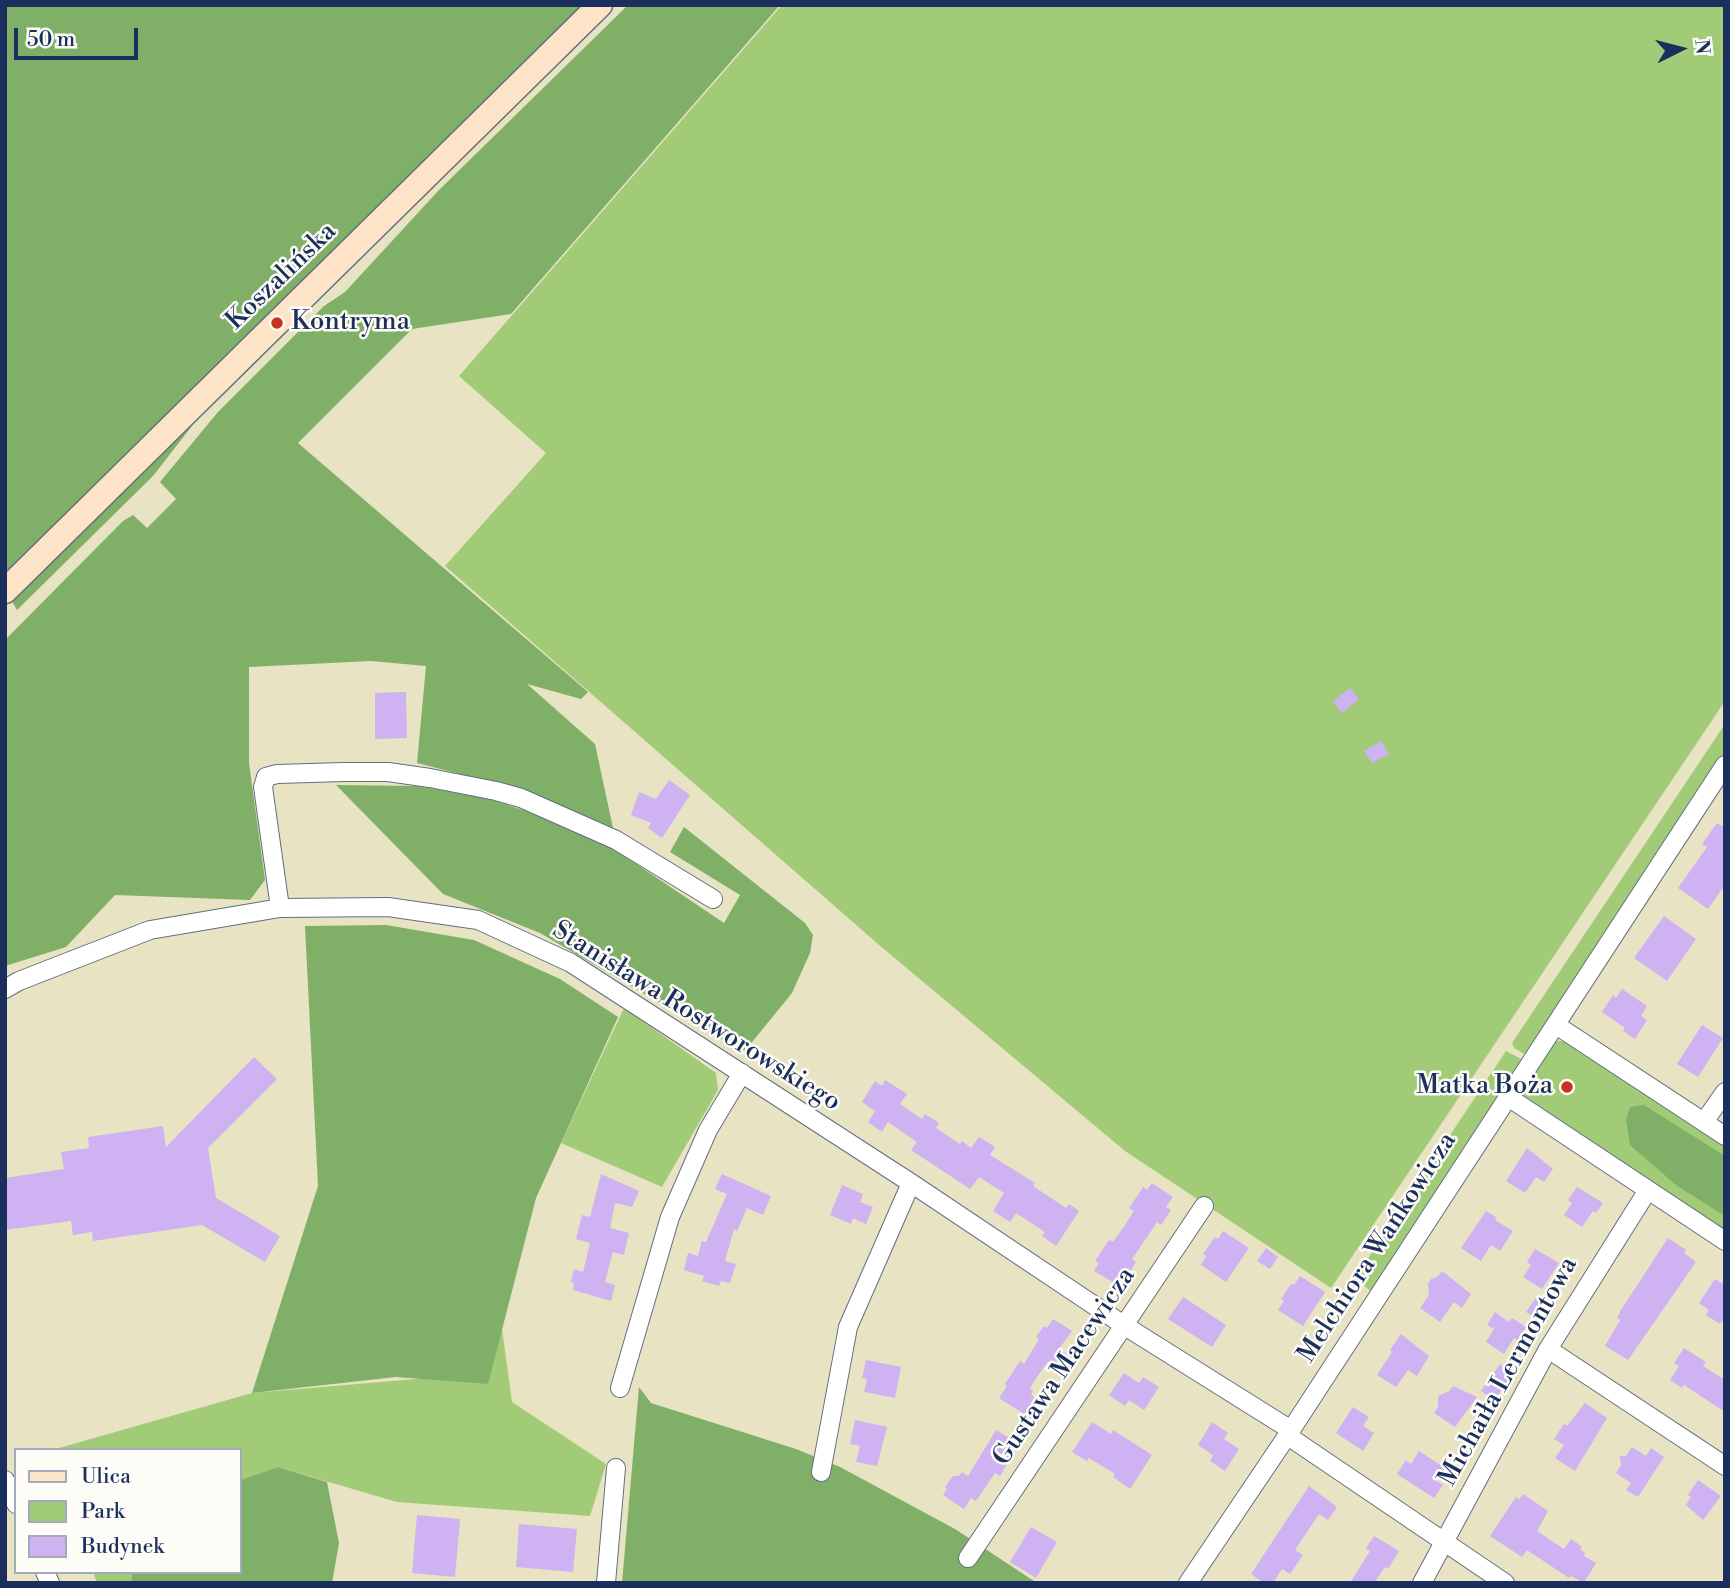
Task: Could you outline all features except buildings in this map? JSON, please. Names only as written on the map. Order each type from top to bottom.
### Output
[{"type":"street","name":"Koszalińska","points":[[5,591],[600,5]]},
{"type":"street","name":"Melchiora Wańkowicza","points":[[1188,1583],[1289,1433],[1725,765]]},
{"type":"street","points":[[281,908],[263,787],[266,777],[277,774],[344,772],[388,772],[430,778],[522,798],[616,840],[713,899]]},
{"type":"street","name":"Stanisława Rostworowskiego","points":[[5,989],[19,981],[150,930],[281,908],[388,907],[478,920],[571,963],[742,1073],[1289,1433],[1505,1583]]},
{"type":"street","points":[[1556,1025],[1725,1136]]},
{"type":"street","points":[[620,1388],[670,1217],[708,1129],[742,1073]]},
{"type":"street","points":[[1704,1122],[1725,1092]]},
{"type":"street","points":[[1508,1097],[1725,1241]]},
{"type":"street","points":[[821,1472],[848,1327],[911,1183]]},
{"type":"street","name":"Michaiła Lermontowa","points":[[1422,1583],[1548,1349],[1648,1190]]},
{"type":"street","name":"Gustawa Macewicza","points":[[968,1558],[1204,1206]]},
{"type":"street","points":[[1548,1349],[1725,1466]]},
{"type":"street","points":[[606,1583],[616,1468]]},
{"type":"street","points":[[5,1480],[14,1500]]},
{"type":"green space","points":[[5,5],[586,5],[5,574]]},
{"type":"green space","points":[[628,5],[780,5],[511,314],[412,329],[298,443],[588,692],[581,699],[527,684],[595,744],[613,828],[519,789],[417,763],[426,666],[371,661],[249,667],[249,763],[265,880],[250,900],[115,895],[66,947],[5,966],[5,640],[123,521],[133,515],[147,528],[176,499],[160,482],[218,412],[324,306],[345,292],[439,190]]},
{"type":"green space","points":[[782,5],[1725,5],[1725,701],[1331,1288],[1125,1151],[878,944],[445,566],[546,453],[459,376]]},
{"type":"green space","points":[[193,419],[195,422],[153,476],[17,610],[10,598]]},
{"type":"green space","points":[[1725,724],[1725,753],[1526,1055],[1514,1048],[1512,1043]]},
{"type":"green space","points":[[336,785],[418,786],[486,798],[526,811],[605,843],[724,923],[740,895],[670,852],[684,827],[805,923],[813,935],[810,953],[792,993],[744,1052],[540,933],[443,894]]},
{"type":"green space","points":[[386,925],[474,940],[560,979],[618,1017],[536,1198],[488,1384],[396,1377],[252,1393],[318,1186],[305,926]]},
{"type":"green space","points":[[624,1008],[716,1073],[718,1090],[662,1187],[561,1143]]},
{"type":"green space","points":[[1554,1041],[1565,1041],[1725,1147],[1725,1235],[1523,1097],[1522,1090]]},
{"type":"green space","points":[[1506,1051],[1523,1060],[1371,1292],[1359,1280],[1359,1272]]},
{"type":"green space","points":[[1644,1105],[1725,1156],[1725,1216],[1676,1185],[1630,1145],[1626,1120],[1630,1107]]},
{"type":"green space","points":[[502,1329],[512,1402],[606,1464],[590,1516],[397,1502],[278,1467],[242,1479],[242,1448],[59,1448],[252,1393],[427,1378]]},
{"type":"green space","points":[[639,1387],[651,1403],[796,1449],[840,1467],[955,1529],[1037,1583],[622,1583]]},
{"type":"green space","points":[[278,1467],[327,1482],[339,1543],[332,1583],[131,1583],[132,1574],[242,1574],[242,1479]]},
{"type":"green space","points":[[94,1574],[132,1574],[131,1583],[97,1583]]},
{"type":"place","name":"Kontryma","points":[[277,323]]},
{"type":"place","name":"Matka Boża","points":[[1567,1087]]}]
